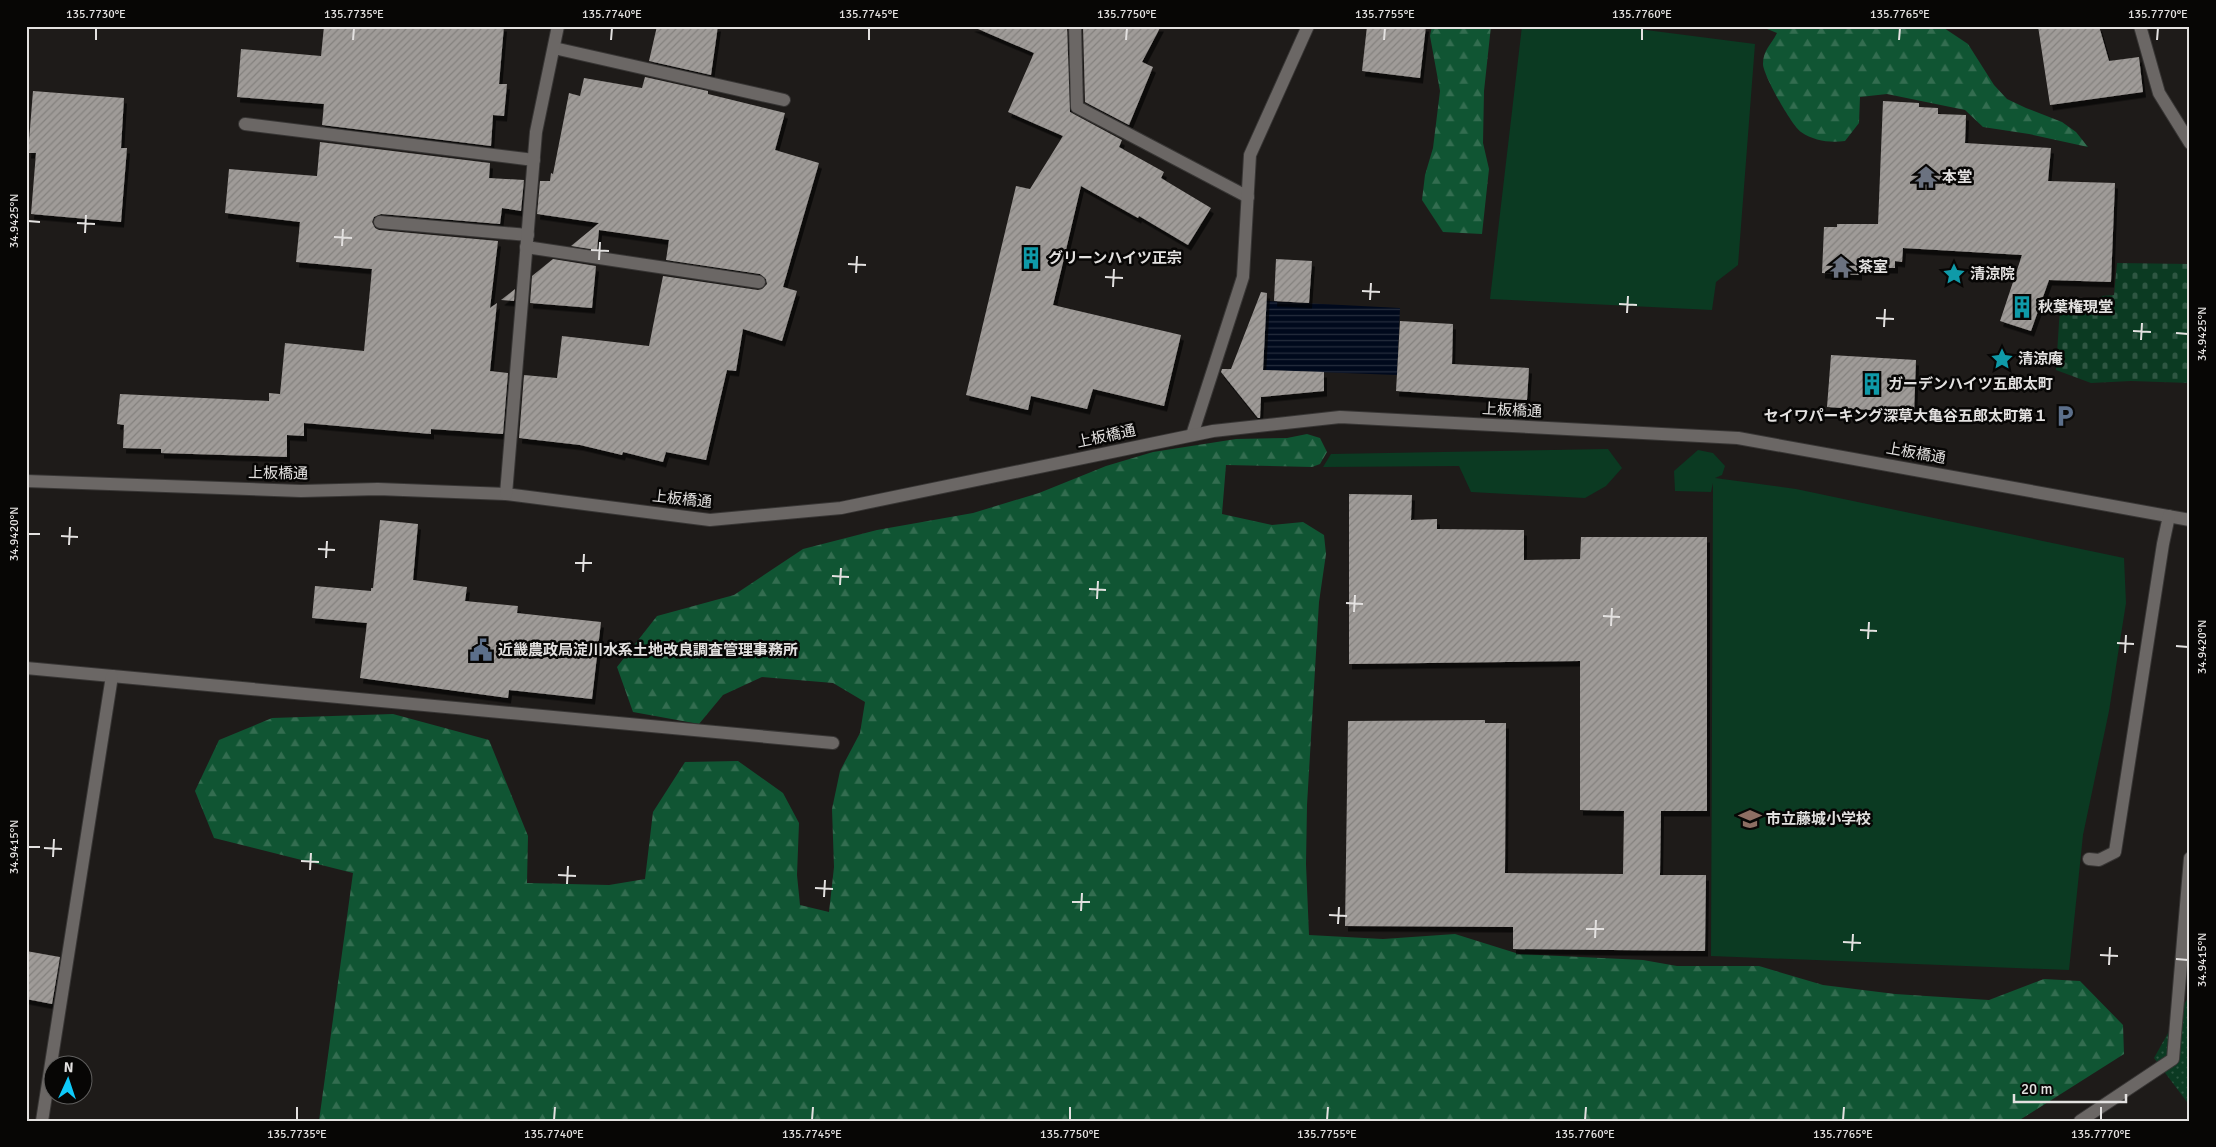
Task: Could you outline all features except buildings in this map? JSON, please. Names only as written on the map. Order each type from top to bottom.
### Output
[{"type":"street","points":[[506,494],[536,132],[558,26]]},
{"type":"street","points":[[1076,26],[1078,107],[1248,197]]},
{"type":"street","points":[[1192,435],[1243,277],[1250,155],[1308,26]]},
{"type":"street","points":[[2140,26],[2158,93],[2190,144]]},
{"type":"street","points":[[554,48],[784,100]]},
{"type":"street","points":[[245,124],[534,160]]},
{"type":"street","points":[[380,222],[527,241],[759,282]]},
{"type":"street","name":"上板橋通","points":[[26,481],[301,491],[378,489],[506,494],[710,520],[841,508],[1192,435],[1340,417],[1738,438],[2190,520]]},
{"type":"street","points":[[2089,859],[2099,860],[2115,852],[2169,516]]},
{"type":"street","points":[[26,668],[833,743]]},
{"type":"street","points":[[42,1121],[112,676]]},
{"type":"street","points":[[2080,1121],[2173,1059],[2190,858]]},
{"type":"green space","points":[[1432,26],[1491,26],[1484,91],[1483,143],[1489,169],[1482,234],[1443,232],[1422,200],[1425,175],[1433,148],[1440,91],[1430,36]]},
{"type":"green space","points":[[1522,26],[1615,26],[1755,44],[1738,265],[1716,282],[1712,310],[1490,299]]},
{"type":"green space","points":[[1760,26],[1941,26],[1968,44],[1994,85],[2007,99],[2062,122],[2076,132],[2088,147],[2029,134],[1983,127],[1965,110],[1887,94],[1860,97],[1859,123],[1845,141],[1834,142],[1811,137],[1801,132],[1791,120],[1764,70],[1763,59],[1777,33]]},
{"type":"green space","points":[[2117,263],[2190,264],[2190,383],[2131,381],[2091,383],[2056,370],[2060,307],[2092,308],[2102,296],[2114,295]]},
{"type":"green space","points":[[1307,434],[1320,438],[1327,452],[1320,464],[1312,467],[1226,465],[1222,514],[1272,525],[1303,522],[1324,535],[1326,554],[1319,602],[1307,805],[1306,864],[1309,935],[1383,939],[1455,934],[1519,954],[1643,960],[1677,966],[1759,966],[1823,985],[1895,994],[1989,1000],[2044,979],[2080,981],[2123,1025],[2124,1054],[2018,1121],[319,1121],[353,873],[214,838],[195,791],[219,740],[272,718],[393,714],[489,740],[528,836],[527,883],[609,885],[645,879],[653,812],[685,762],[738,761],[783,793],[799,823],[797,875],[800,905],[829,912],[834,867],[832,809],[840,771],[860,733],[865,702],[833,683],[762,677],[723,695],[699,724],[633,712],[617,667],[657,616],[734,595],[803,549],[877,530],[973,513],[1039,493],[1106,466],[1153,452],[1236,439],[1287,438]]},
{"type":"green space","points":[[1608,449],[1622,468],[1606,486],[1585,498],[1471,492],[1459,466],[1323,467],[1331,454]]},
{"type":"green space","points":[[1698,450],[1713,453],[1725,466],[1722,475],[1715,478],[1796,489],[2124,558],[2126,603],[2109,711],[2083,835],[2069,970],[1711,956],[1713,483],[1711,492],[1675,491],[1674,471]]},
{"type":"green space","points":[[2190,994],[2190,1106],[2154,1058]]},
{"type":"water","points":[[1266,301],[1400,308],[1397,375],[1263,370]]},
{"type":"place","name":"本堂","points":[[1926,177]]},
{"type":"place","name":"グリーンハイツ正宗","points":[[1031,258]]},
{"type":"place","name":"茶室","points":[[1841,267]]},
{"type":"place","name":"清涼院","points":[[1954,274]]},
{"type":"place","name":"秋葉権現堂","points":[[2022,307]]},
{"type":"place","name":"清涼庵","points":[[2002,359]]},
{"type":"place","name":"ガーデンハイツ五郎太町","points":[[1872,384]]},
{"type":"place","name":"セイワパーキング深草大亀谷五郎太町第１","points":[[2065,416]]},
{"type":"place","name":"近畿農政局淀川水系土地改良調査管理事務所","points":[[481,650]]},
{"type":"place","name":"市立藤城小学校","points":[[1750,819]]}]
